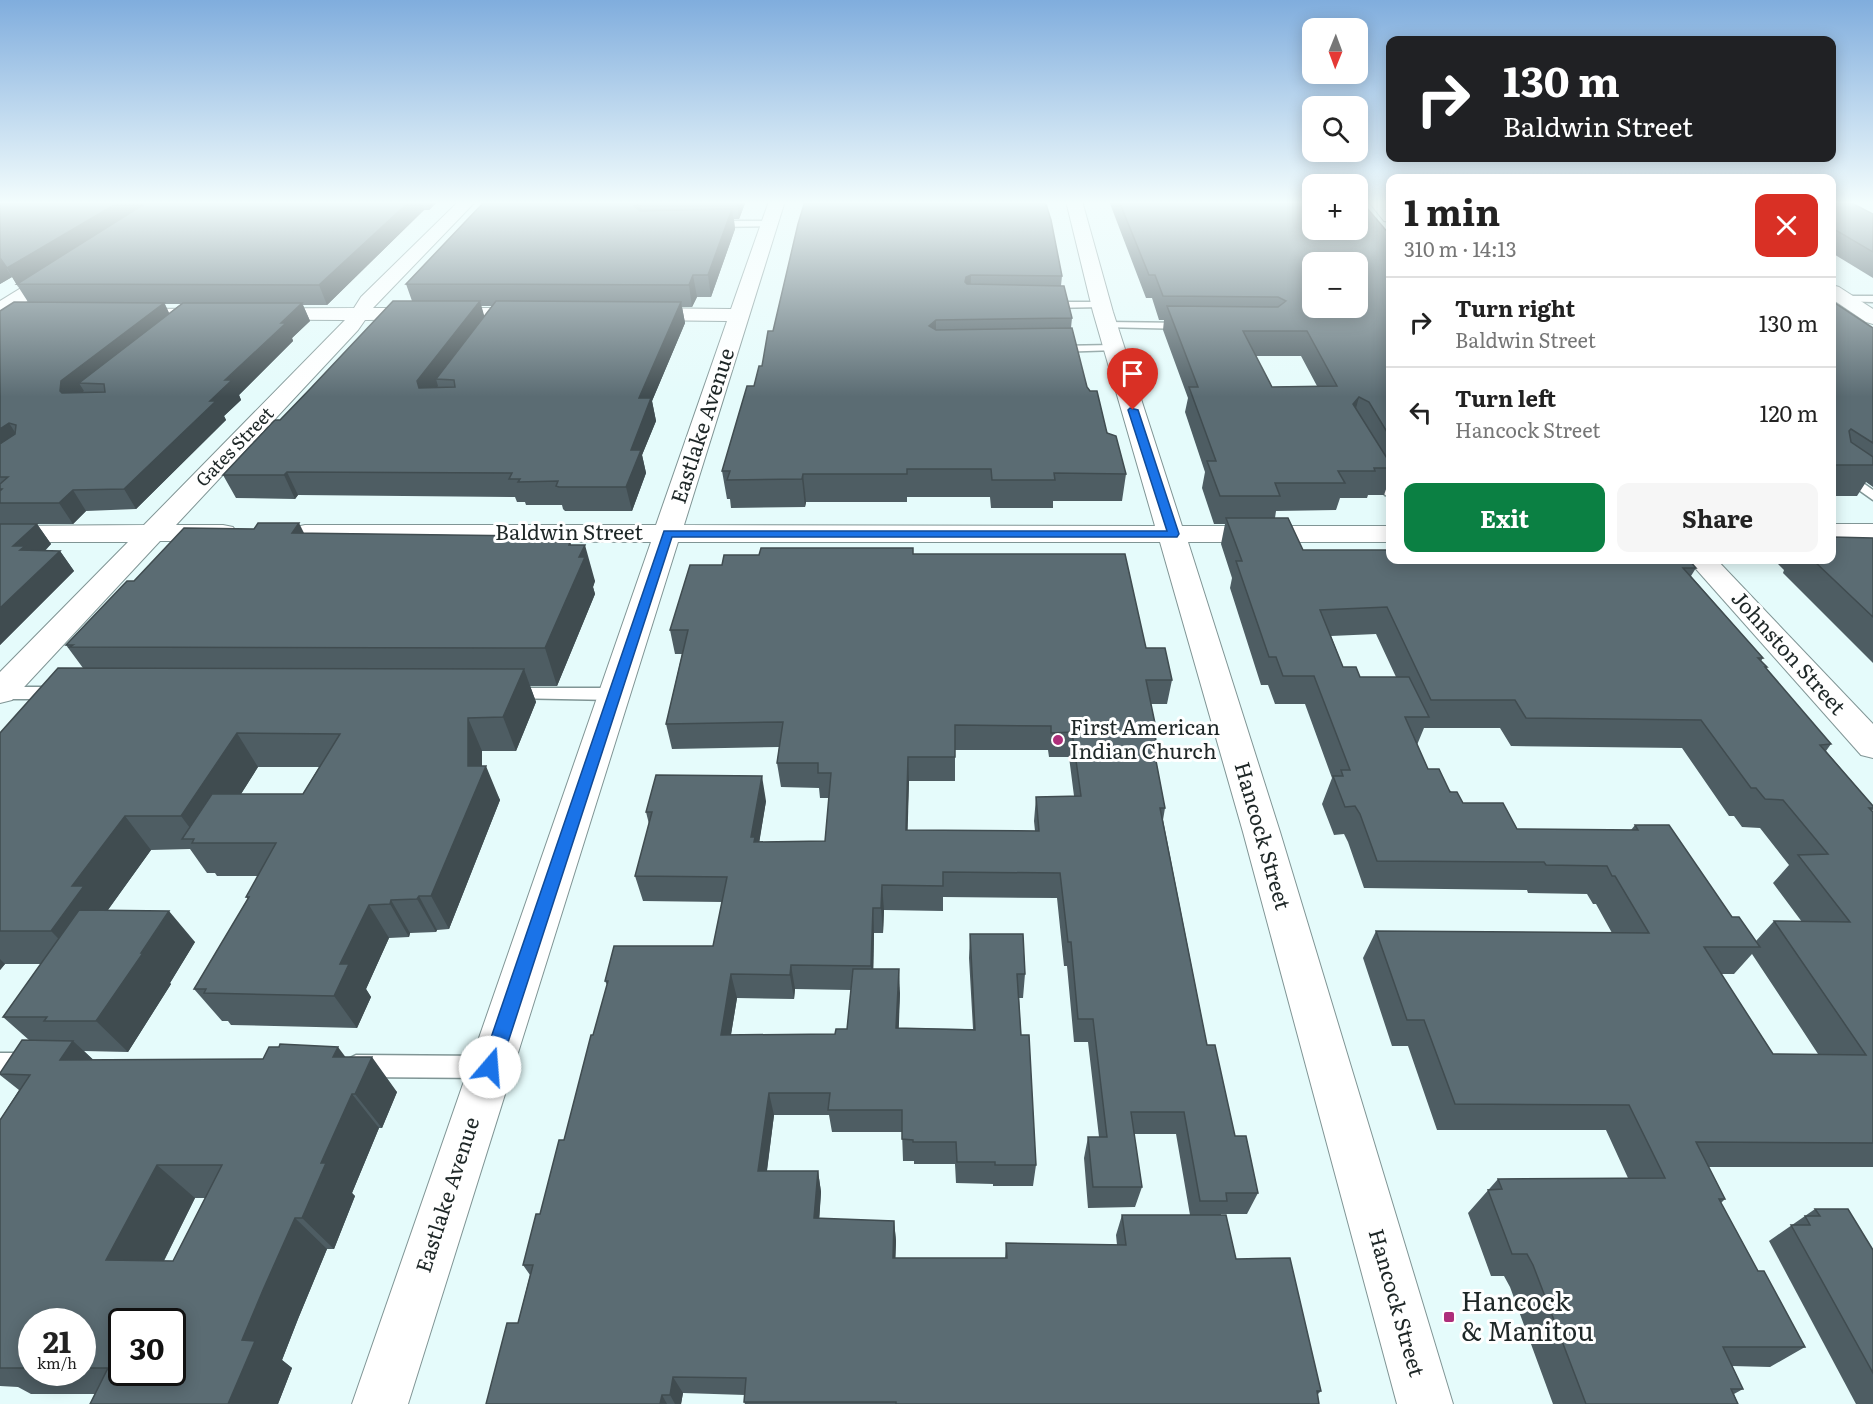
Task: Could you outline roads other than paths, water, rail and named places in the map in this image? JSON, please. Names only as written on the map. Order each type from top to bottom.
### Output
[{"type":"street","points":[[0,311],[70,267]]},
{"type":"street","name":"Gates Street","points":[[0,692],[351,326],[368,301],[402,267]]},
{"type":"street","name":"Eastlake Avenue","points":[[380,1404],[755,267]]},
{"type":"street","name":"Hancock Street","points":[[1091,267],[1113,348],[1173,534],[1245,775],[1425,1404]]},
{"type":"street","points":[[1837,295],[1873,318]]},
{"type":"street","points":[[0,311],[34,312]]},
{"type":"street","points":[[102,313],[185,319],[359,314],[495,319],[548,314]]},
{"type":"street","points":[[619,314],[739,315]]},
{"type":"street","points":[[1836,532],[1873,532]]},
{"type":"street","points":[[0,534],[248,533]]},
{"type":"street","name":"Baldwin Street","points":[[284,533],[1386,534]]},
{"type":"street","name":"Johnston Street","points":[[1706,564],[1873,746]]},
{"type":"lane","points":[[1837,295],[1873,299]]},
{"type":"lane","points":[[1035,304],[1194,326]]},
{"type":"lane","points":[[1042,349],[1113,348]]},
{"type":"lane","points":[[1369,456],[1386,485]]},
{"type":"lane","points":[[1836,468],[1873,496]]},
{"type":"lane","points":[[0,692],[71,693]]},
{"type":"lane","points":[[496,694],[614,694]]},
{"type":"lane","points":[[0,1063],[48,1063]]},
{"type":"lane","points":[[335,1066],[490,1067]]},
{"type":"place","name":"First American Indian Church","points":[[1058,740]]},
{"type":"place","name":"Hancock & Manitou","points":[[1449,1317]]}]
